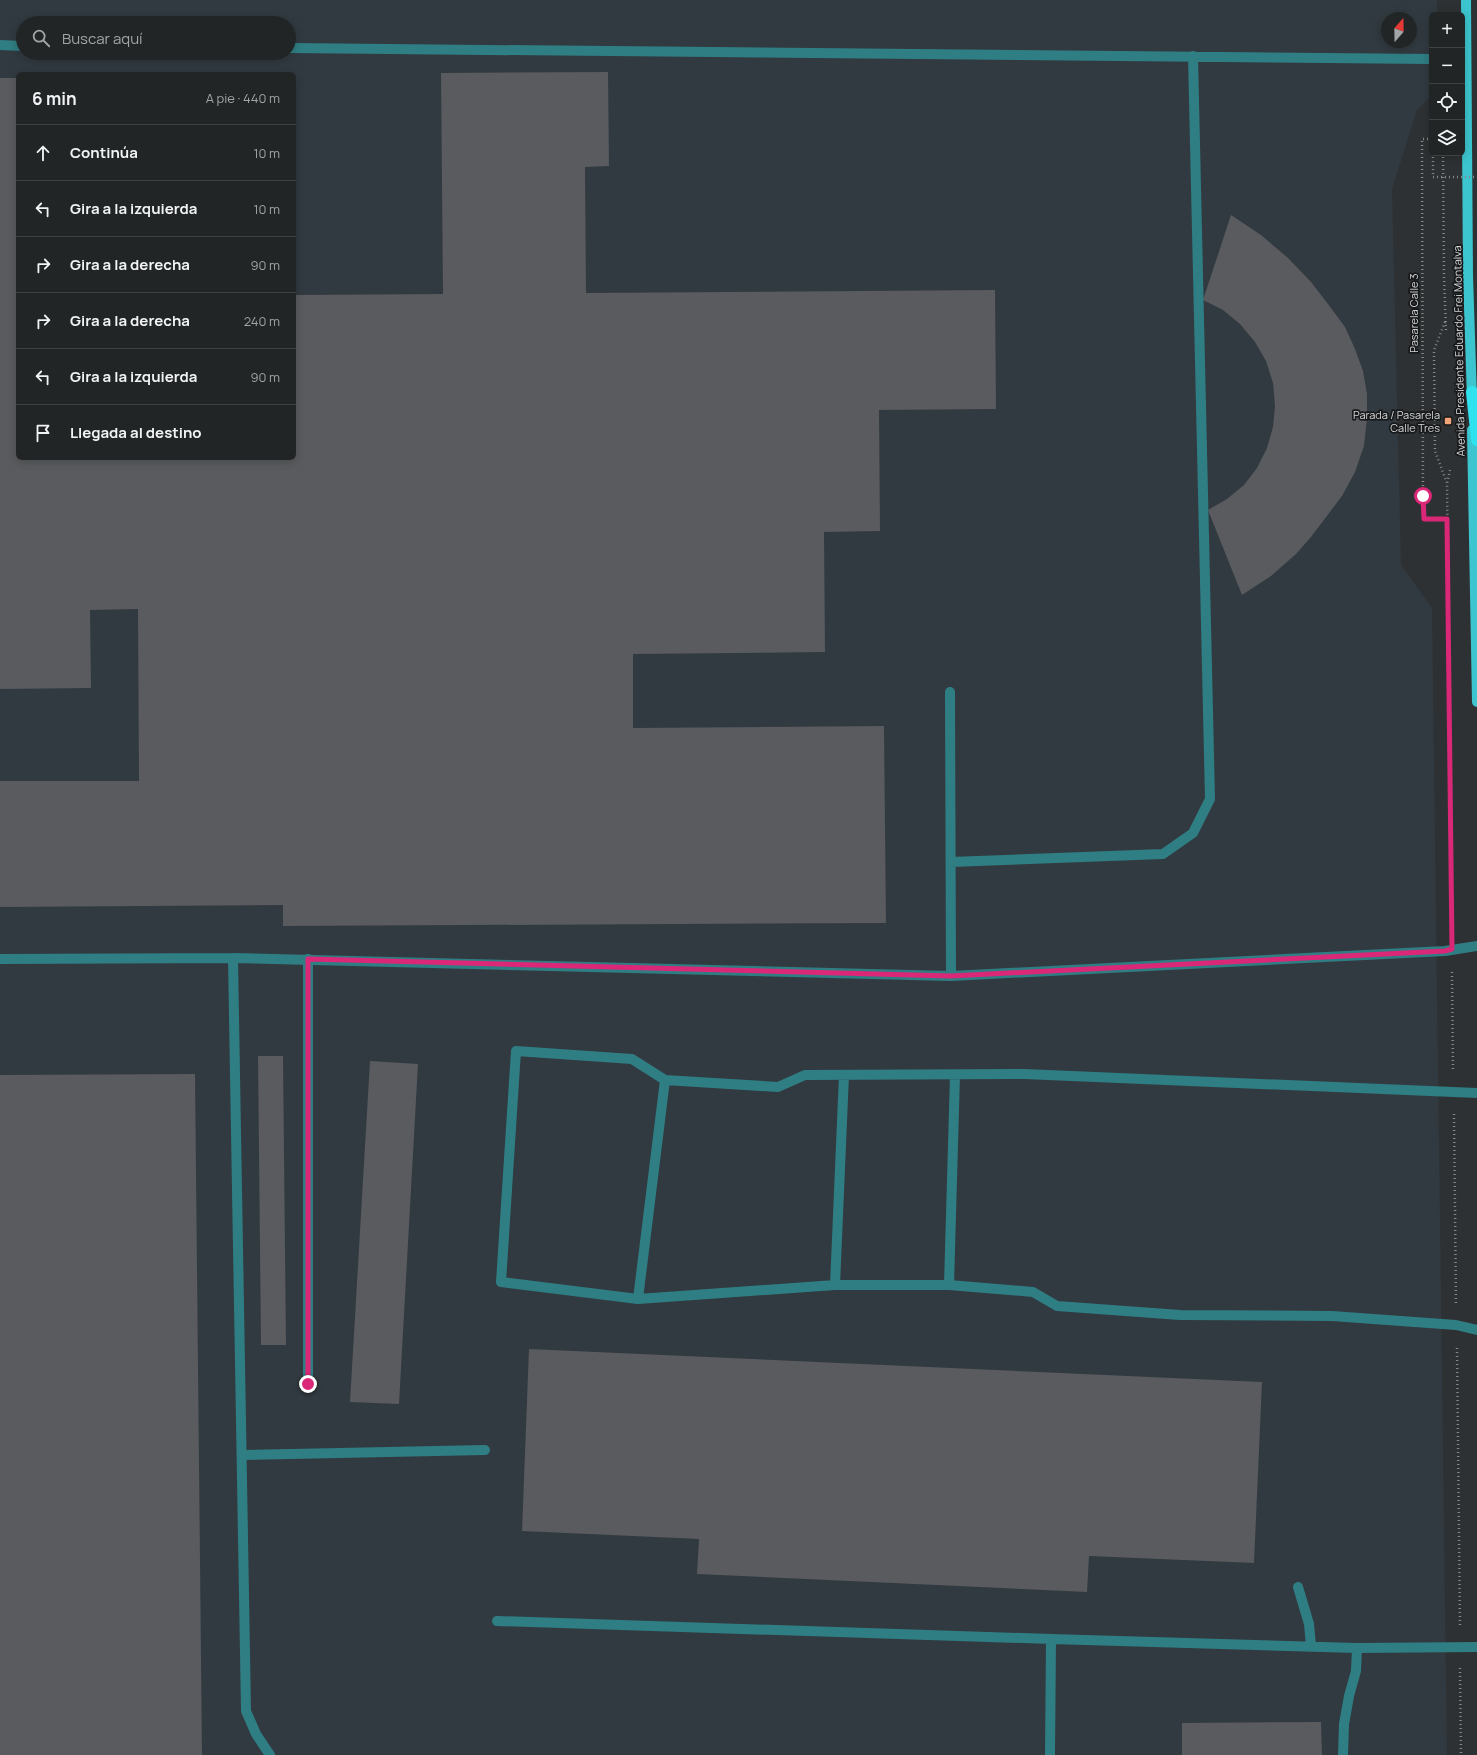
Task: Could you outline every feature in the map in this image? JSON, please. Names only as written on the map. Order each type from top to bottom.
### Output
[{"type":"highway","points":[[1472,392],[1477,440]]},
{"type":"main road","name":"Avenida Presidente Eduardo Frei Montalva","points":[[1464,48],[1466,0]]},
{"type":"main road","name":"Avenida Presidente Eduardo Frei Montalva","points":[[1464,84],[1472,392],[1477,702]]},
{"type":"lane","points":[[0,45],[16,46]]},
{"type":"lane","points":[[296,48],[1429,59]]},
{"type":"lane","points":[[951,862],[1163,854],[1193,832],[1210,799],[1193,56]]},
{"type":"lane","points":[[950,692],[951,976]]},
{"type":"lane","points":[[0,959],[308,959],[951,976],[1445,951],[1477,946]]},
{"type":"lane","points":[[234,958],[246,1711],[256,1734],[270,1755]]},
{"type":"lane","points":[[308,959],[308,1384]]},
{"type":"lane","points":[[1477,1093],[1024,1074],[805,1075],[778,1087],[665,1080],[632,1059],[516,1050],[501,1282],[638,1299],[835,1285],[949,1285],[1033,1292],[1057,1306],[1180,1315],[1332,1316],[1456,1325],[1477,1330]]},
{"type":"lane","points":[[835,1285],[844,1075]]},
{"type":"lane","points":[[949,1285],[955,1075]]},
{"type":"lane","points":[[638,1299],[665,1080]]},
{"type":"lane","points":[[242,1455],[485,1450]]},
{"type":"lane","points":[[1298,1587],[1309,1624],[1311,1646]]},
{"type":"lane","points":[[497,1621],[1050,1640],[1357,1648],[1477,1647]]},
{"type":"lane","points":[[1050,1640],[1050,1755]]},
{"type":"lane","points":[[1343,1755],[1344,1724],[1356,1672],[1357,1648]]},
{"type":"path","name":"Pasarela Calle 3","points":[[1429,139],[1422,139],[1424,519],[1447,519]]},
{"type":"path","points":[[1432,156],[1433,177],[1477,177]]},
{"type":"path","points":[[1443,156],[1445,322],[1434,350],[1434,365],[1435,451],[1447,484],[1461,1755]]},
{"type":"shaded area","points":[[0,0],[1437,0],[1437,12],[1429,12],[1429,98],[1417,110],[1392,189],[1401,565],[1432,608],[1447,1755],[0,1755]]},
{"type":"building","points":[[608,72],[609,166],[585,167],[586,293],[995,290],[996,409],[879,410],[880,531],[824,532],[825,652],[633,654],[633,728],[884,726],[886,923],[283,926],[283,905],[0,907],[0,781],[139,781],[138,609],[90,610],[91,688],[0,689],[0,78],[16,78],[16,460],[296,460],[296,295],[443,294],[441,73]]},
{"type":"building","points":[[1231,215],[1261,235],[1288,258],[1311,282],[1331,308],[1345,327],[1355,349],[1363,371],[1367,394],[1367,418],[1364,446],[1355,472],[1342,496],[1296,554],[1271,576],[1242,595],[1208,510],[1227,499],[1244,485],[1257,468],[1267,448],[1273,427],[1275,406],[1273,383],[1266,361],[1255,342],[1240,324],[1223,310],[1203,300]]},
{"type":"building","points":[[258,1056],[283,1056],[286,1345],[261,1345]]},
{"type":"building","points":[[370,1061],[418,1064],[399,1404],[350,1402]]},
{"type":"building","points":[[195,1074],[202,1755],[0,1755],[0,1075]]},
{"type":"building","points":[[529,1349],[1262,1382],[1254,1563],[1089,1556],[1087,1592],[697,1574],[699,1539],[522,1531]]},
{"type":"building","points":[[1321,1722],[1322,1755],[1182,1755],[1182,1723]]},
{"type":"place","name":"Parada / Pasarela Calle Tres","points":[[1448,421]]},
{"type":"route","points":[[308,1384],[308,959],[951,976],[1445,951],[1452,949],[1447,519],[1424,519],[1423,496]]}]
